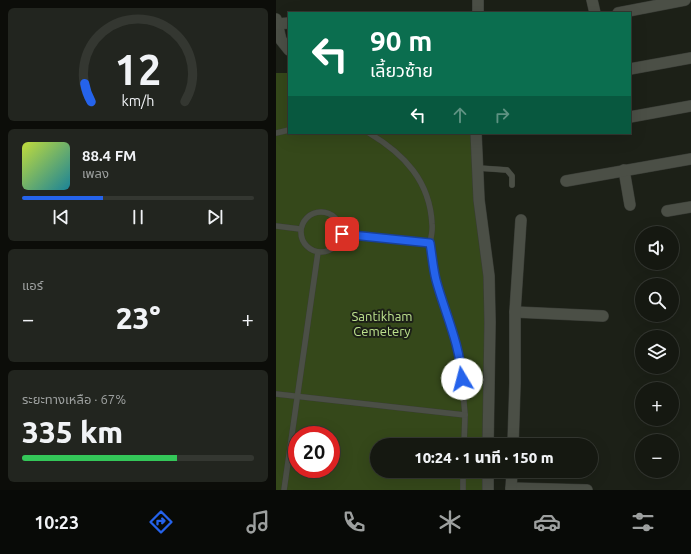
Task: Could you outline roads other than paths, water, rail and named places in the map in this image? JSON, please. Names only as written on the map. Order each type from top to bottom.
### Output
[{"type":"street","points":[[478,0],[478,12]]},
{"type":"street","points":[[592,0],[594,12]]},
{"type":"street","points":[[621,12],[643,4],[685,0]]},
{"type":"street","points":[[288,23],[276,22],[281,40],[288,49]]},
{"type":"street","points":[[631,68],[691,58]]},
{"type":"street","points":[[631,117],[691,106]]},
{"type":"street","points":[[476,134],[479,200],[489,276],[490,322],[488,438]]},
{"type":"street","points":[[566,181],[691,159]]},
{"type":"street","points":[[624,170],[630,205]]},
{"type":"street","points":[[667,211],[691,207]]},
{"type":"street","points":[[513,438],[515,312],[520,220]]},
{"type":"street","points":[[515,312],[603,316]]},
{"type":"street","points":[[488,478],[488,490]]},
{"type":"street","points":[[512,478],[511,489],[587,490]]},
{"type":"lane","points":[[276,133],[288,130]]},
{"type":"lane","points":[[371,134],[389,145],[419,178],[427,194],[432,225],[430,243],[436,278],[455,336],[461,367],[466,415],[464,438]]},
{"type":"lane","points":[[478,168],[507,170],[512,176],[512,185]]},
{"type":"lane","points":[[322,211],[328,212],[339,221],[342,228],[342,234],[339,242],[333,248],[326,252],[318,252],[311,250],[306,246],[302,240],[300,229],[308,215],[314,212],[322,211]]},
{"type":"lane","points":[[276,226],[300,229]]},
{"type":"lane","points":[[342,234],[430,243]]},
{"type":"lane","points":[[284,490],[318,252]]},
{"type":"lane","points":[[276,394],[466,415]]},
{"type":"lane","points":[[462,490],[463,478]]},
{"type":"park label","name":"Santikham Cemetery","points":[[382,324]]}]
